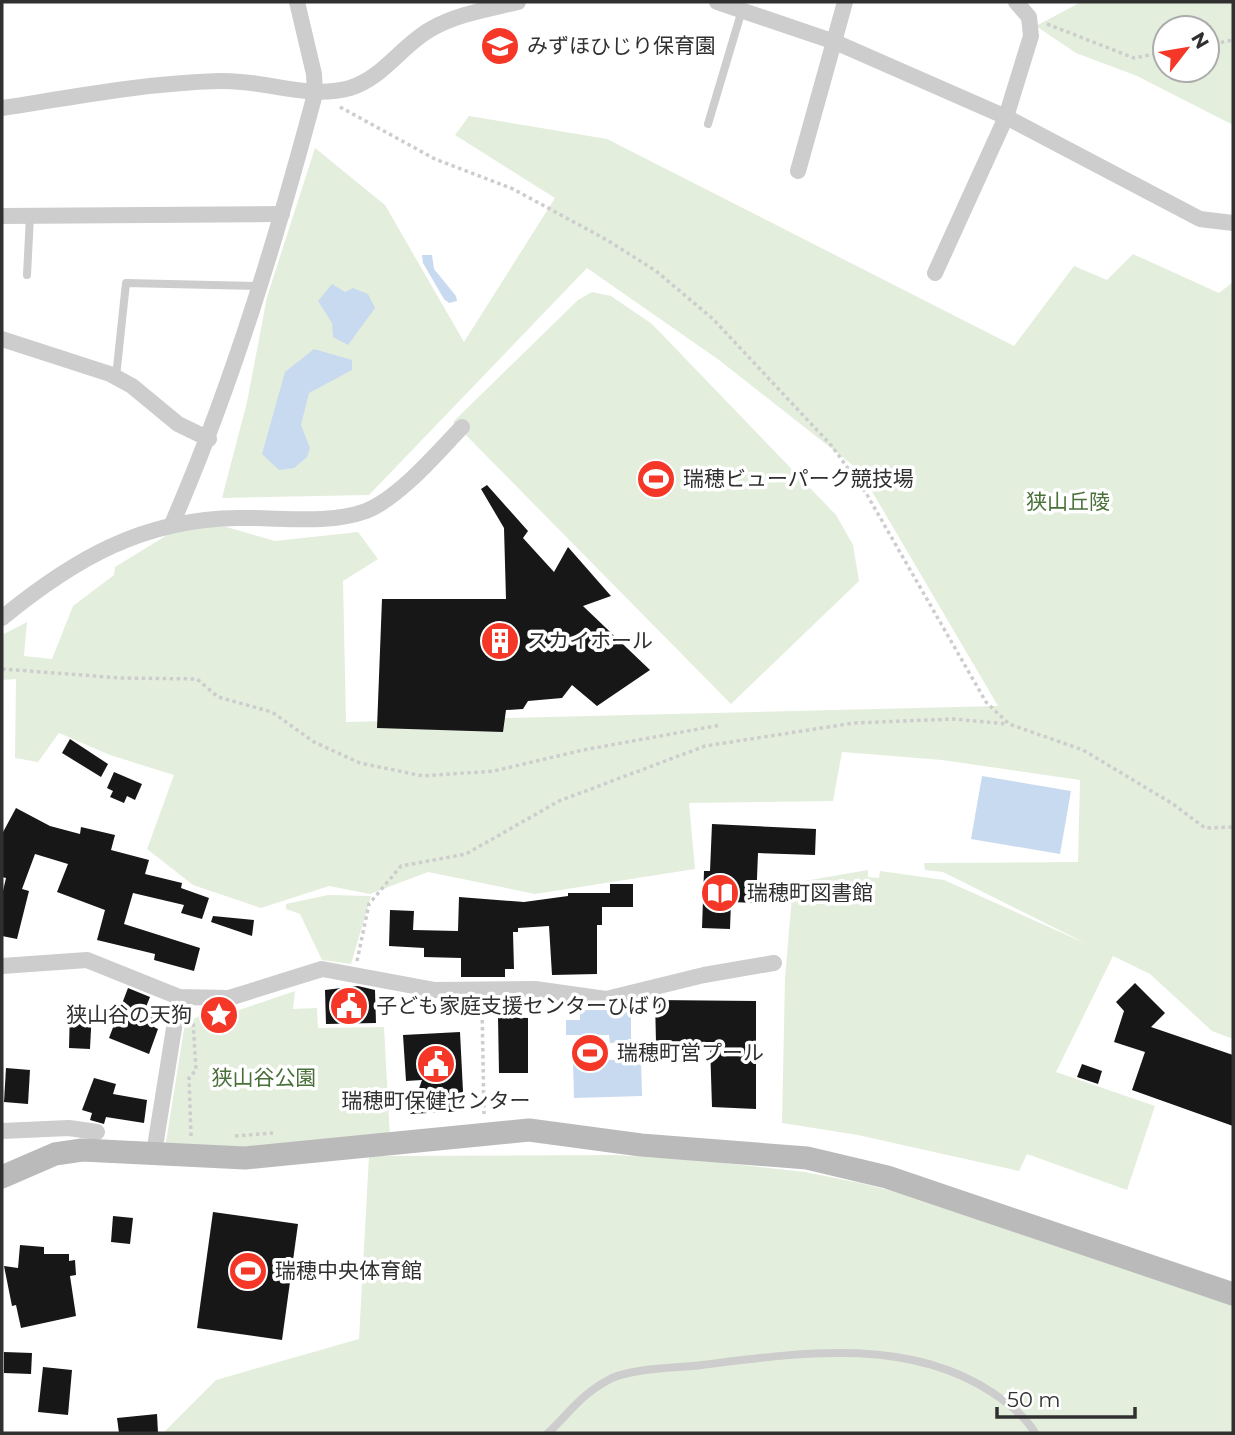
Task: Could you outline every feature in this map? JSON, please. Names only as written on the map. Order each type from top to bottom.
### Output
[{"type":"street","points":[[172,524],[209,439],[282,214],[315,94],[309,47],[297,2]]},
{"type":"street","points":[[2,108],[163,85],[216,81],[266,84],[315,94],[364,82],[431,29],[459,17],[518,2]]},
{"type":"street","points":[[717,2],[835,42],[1006,117],[1200,219],[1233,223]]},
{"type":"street","points":[[799,171],[845,2]]},
{"type":"street","points":[[935,274],[1006,117],[1031,36],[1029,17],[1016,2]]},
{"type":"street","points":[[2,216],[282,214]]},
{"type":"street","points":[[2,339],[116,377],[178,424],[209,439]]},
{"type":"street","points":[[2,618],[37,589],[85,558],[127,538],[172,524],[204,519],[341,517],[367,510],[387,499],[462,427]]},
{"type":"street","points":[[2,966],[87,960],[179,996],[229,998],[322,969],[354,972],[435,990],[535,989],[586,998],[614,998],[705,975],[774,963]]},
{"type":"street","points":[[154,1153],[179,996]]},
{"type":"street","points":[[2,1131],[69,1128],[97,1132]]},
{"type":"street","points":[[2,1177],[55,1154],[82,1150],[245,1158],[529,1130],[641,1145],[807,1158],[887,1177],[943,1194],[1233,1294]]},
{"type":"lane","points":[[708,124],[742,10]]},
{"type":"lane","points":[[27,275],[30,216]]},
{"type":"lane","points":[[116,377],[126,283],[259,286]]},
{"type":"lane","points":[[548,1433],[572,1405],[615,1377],[791,1354],[854,1353],[898,1356],[973,1380],[1010,1405],[1035,1433]]},
{"type":"path","points":[[1029,17],[1134,58],[1151,55]]},
{"type":"path","points":[[315,94],[435,159],[513,188],[607,240],[656,271],[713,319],[831,446],[866,493],[986,702],[1009,724]]},
{"type":"path","points":[[2,669],[121,678],[197,680],[218,697],[272,712],[314,742],[360,764],[423,776],[494,771],[583,750],[721,725]]},
{"type":"path","points":[[354,972],[369,904],[401,866],[466,854],[559,801],[705,746],[854,723],[954,719],[1009,724],[1083,751],[1173,804],[1205,828],[1233,827]]},
{"type":"path","points":[[482,990],[484,1116]]},
{"type":"path","points":[[191,1139],[189,1078],[196,1070],[193,1019]]},
{"type":"green space","points":[[1081,2],[1233,2],[1233,125],[1153,84],[1221,84],[1221,14],[1151,14],[1151,83],[1076,53],[1036,26]]},
{"type":"green space","name":"狭山丘陵","points":[[469,116],[607,139],[1014,346],[1074,266],[1107,280],[1133,254],[1219,293],[1233,282],[1233,1039],[1212,1031],[1150,974],[1113,956],[1056,1072],[1155,1106],[1127,1190],[1027,1154],[1019,1171],[858,1135],[782,1123],[785,979],[793,883],[868,870],[868,877],[879,878],[880,871],[944,880],[1087,944],[943,872],[925,870],[924,863],[1078,862],[1080,780],[942,760],[842,752],[833,801],[689,803],[695,869],[535,894],[428,872],[370,894],[329,886],[261,908],[193,885],[147,849],[174,775],[110,755],[59,733],[38,762],[15,758],[16,679],[2,680],[2,635],[27,622],[24,656],[52,659],[73,606],[114,575],[115,567],[195,518],[275,541],[358,532],[378,559],[343,581],[346,722],[998,706],[860,471],[719,360],[587,268],[369,495],[222,498],[247,402],[267,297],[315,148],[385,205],[464,342],[555,198],[455,135]]},
{"type":"green space","name":"瑞穂ビューパーク競技場","points":[[592,292],[611,296],[652,324],[836,515],[853,545],[859,581],[731,704],[453,422],[578,300]]},
{"type":"green space","points":[[328,895],[371,896],[351,964],[322,960],[300,914],[286,909],[286,904]]},
{"type":"green space","name":"狭山谷公園","points":[[295,991],[293,1009],[317,1008],[318,1028],[384,1027],[390,1138],[245,1153],[165,1148],[185,1023],[210,1011],[236,1011]]},
{"type":"green space","points":[[615,1155],[698,1160],[805,1172],[860,1183],[941,1203],[1233,1302],[1233,1433],[163,1433],[216,1380],[359,1339],[369,1156]]},
{"type":"water","points":[[422,255],[432,255],[434,269],[456,296],[457,301],[449,303],[444,299],[423,263]]},
{"type":"water","points":[[332,284],[345,292],[353,288],[368,294],[375,308],[348,345],[333,337],[332,323],[318,301]]},
{"type":"water","points":[[314,349],[352,360],[352,370],[309,393],[301,425],[310,448],[307,457],[294,468],[279,470],[262,454],[285,372]]},
{"type":"water","points":[[982,776],[1071,791],[1060,854],[971,839]]},
{"type":"water","points":[[580,1010],[631,1010],[631,1042],[610,1043],[609,1035],[566,1035],[566,1020],[580,1020]]},
{"type":"water","points":[[641,1059],[642,1096],[574,1098],[573,1061]]},
{"type":"building","name":"スカイホール","points":[[487,485],[528,531],[523,538],[554,572],[568,547],[611,596],[583,606],[650,670],[597,706],[572,685],[562,698],[528,701],[523,709],[506,710],[503,732],[377,728],[382,599],[506,599],[504,528],[481,489]]},
{"type":"building","points":[[70,739],[108,764],[101,777],[62,753]]},
{"type":"building","points":[[114,772],[142,784],[135,800],[127,796],[124,803],[110,797],[113,791],[107,788]]},
{"type":"building","points":[[16,808],[50,826],[80,834],[81,827],[115,835],[111,850],[149,860],[145,874],[182,883],[181,888],[209,898],[202,919],[181,913],[184,905],[133,893],[124,924],[200,948],[194,971],[154,960],[155,954],[97,940],[105,910],[57,892],[68,864],[35,854],[22,889],[29,891],[17,939],[2,936],[2,895],[6,878],[2,877],[2,834]]},
{"type":"building","points":[[712,824],[816,829],[815,855],[758,853],[756,903],[731,902],[730,929],[702,928],[704,871],[710,871]]},
{"type":"building","points":[[610,884],[633,884],[633,907],[602,907],[602,925],[597,925],[597,974],[552,975],[549,926],[518,928],[518,932],[513,932],[514,969],[505,969],[505,977],[461,977],[461,958],[424,957],[424,948],[389,946],[390,910],[414,911],[413,930],[458,931],[459,897],[524,902],[568,896],[568,893],[610,893]]},
{"type":"building","points":[[213,916],[254,920],[252,936],[211,922]]},
{"type":"building","points":[[1135,983],[1165,1013],[1151,1027],[1233,1055],[1233,1126],[1132,1090],[1145,1052],[1114,1042],[1124,1011],[1116,1002]]},
{"type":"building","points":[[358,986],[375,990],[376,1023],[326,1024],[325,990]]},
{"type":"building","points":[[128,988],[150,997],[146,1007],[160,1012],[154,1027],[158,1029],[149,1054],[109,1038]]},
{"type":"building","points":[[655,1000],[756,1001],[756,1109],[712,1107],[710,1044],[656,1042]]},
{"type":"building","points":[[70,1009],[92,1010],[90,1049],[69,1048]]},
{"type":"building","points":[[498,1017],[528,1018],[528,1073],[499,1073]]},
{"type":"building","points":[[460,1032],[464,1111],[410,1114],[422,1080],[406,1081],[403,1035]]},
{"type":"building","points":[[1082,1064],[1102,1071],[1098,1084],[1077,1077]]},
{"type":"building","points":[[6,1068],[30,1070],[28,1104],[4,1102]]},
{"type":"building","points":[[94,1078],[116,1084],[113,1094],[147,1100],[144,1123],[106,1117],[104,1124],[90,1120],[92,1113],[82,1110]]},
{"type":"building","points":[[213,1212],[298,1224],[282,1340],[197,1328]]},
{"type":"building","points":[[113,1216],[133,1218],[130,1244],[111,1242]]},
{"type":"building","points":[[20,1245],[44,1247],[44,1254],[69,1254],[69,1261],[75,1260],[76,1275],[70,1276],[76,1316],[21,1328],[16,1305],[12,1306],[4,1266],[18,1268]]},
{"type":"building","points":[[4,1352],[32,1353],[31,1374],[4,1373]]},
{"type":"building","points":[[43,1367],[72,1370],[68,1415],[38,1412]]},
{"type":"building","points":[[157,1414],[158,1433],[119,1433],[117,1418]]},
{"type":"place","name":"みずほひじり保育園","points":[[500,46]]},
{"type":"place","name":"瑞穂ビューパーク競技場","points":[[656,479]]},
{"type":"place","name":"スカイホール","points":[[500,641]]},
{"type":"place","name":"瑞穂町図書館","points":[[720,893]]},
{"type":"place","name":"子ども家庭支援センターひばり","points":[[349,1006]]},
{"type":"place","name":"狭山谷の天狗","points":[[219,1015]]},
{"type":"place","name":"瑞穂町営プール","points":[[590,1053]]},
{"type":"place","name":"瑞穂町保健センター","points":[[436,1064]]},
{"type":"place","name":"瑞穂中央体育館","points":[[248,1271]]}]
